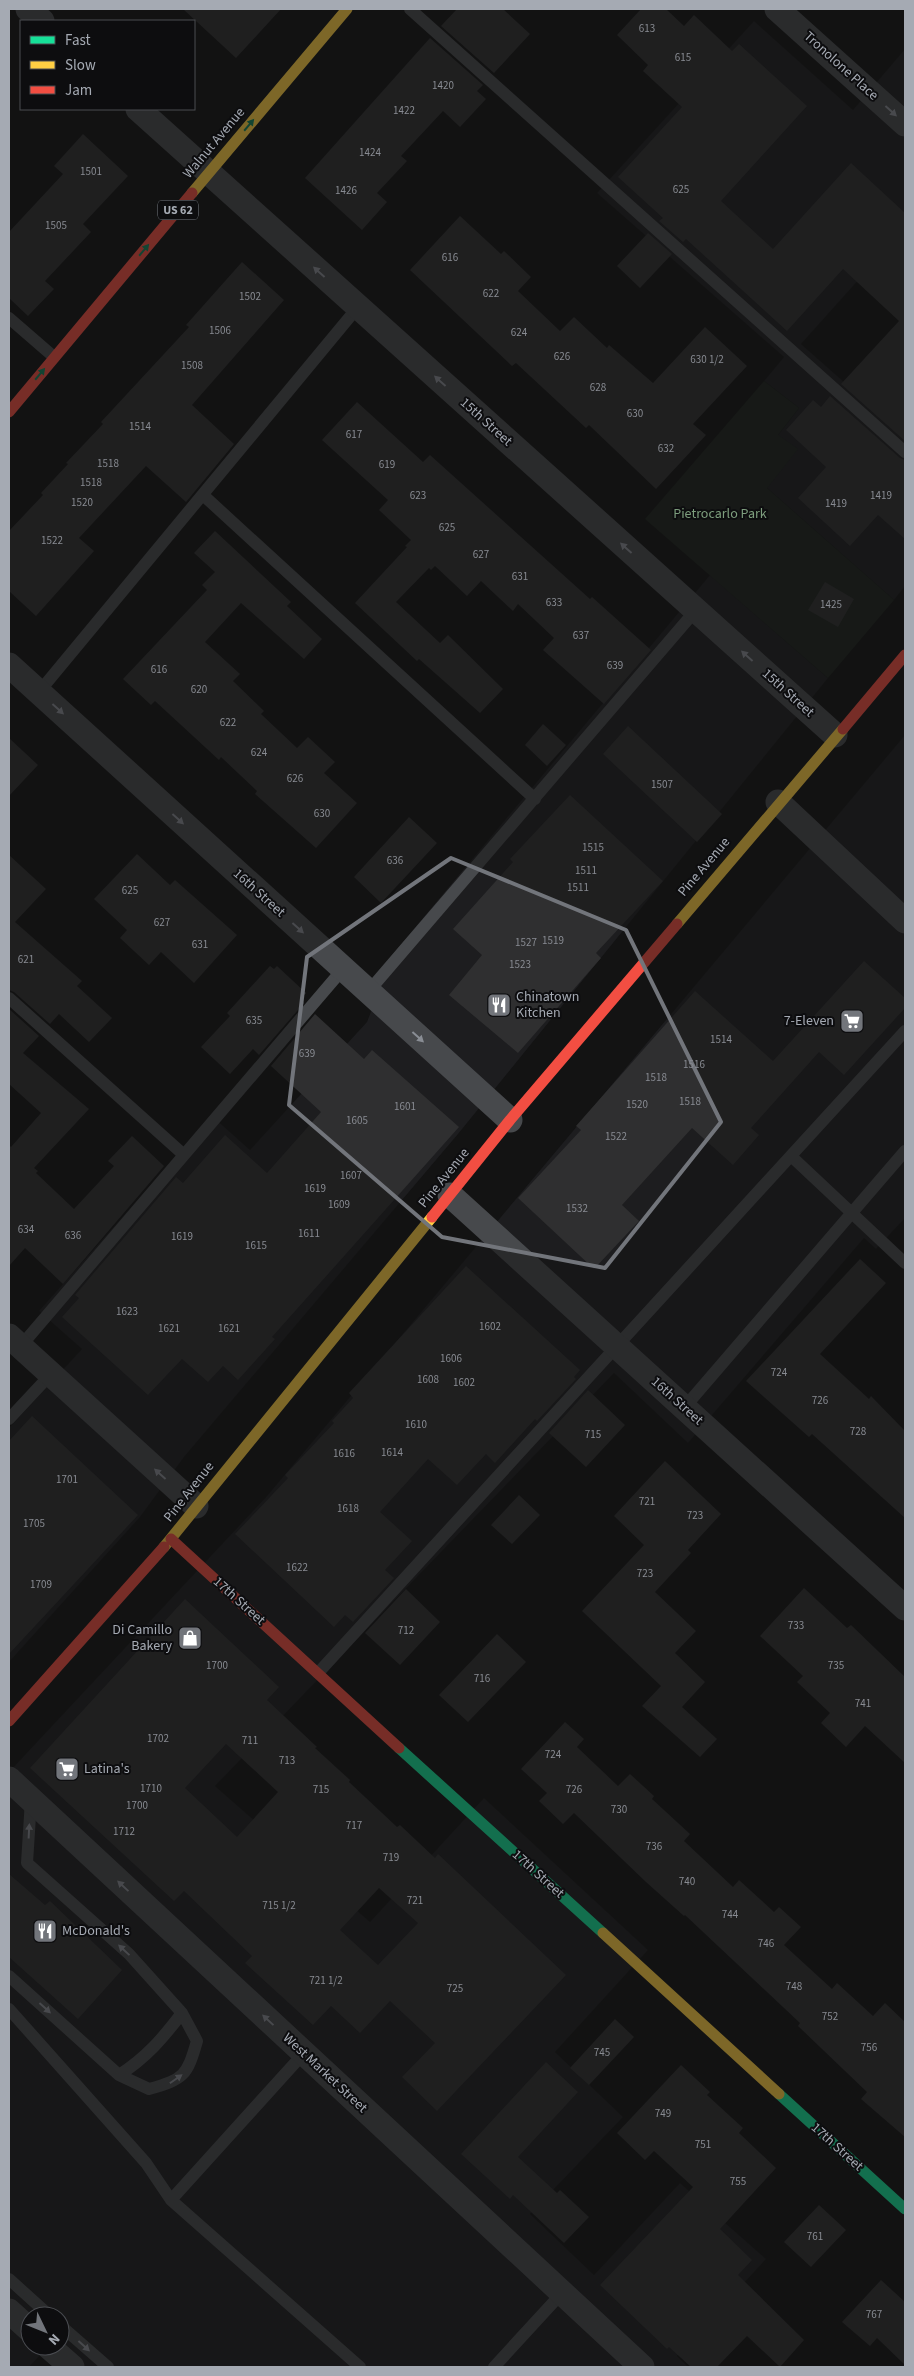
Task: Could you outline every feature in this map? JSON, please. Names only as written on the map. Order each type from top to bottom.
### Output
[{"type":"main road","name":"Walnut Avenue","points":[[9,412],[347,9]]},
{"type":"main road","name":"Pine Avenue","points":[[9,1721],[171,1540],[196,1506],[510,1120],[778,802],[905,655]]},
{"type":"main road","name":"17th Street","points":[[171,1540],[905,2209]]},
{"type":"street","points":[[28,9],[41,20]]},
{"type":"street","name":"Tronolone Place","points":[[776,9],[905,124]]},
{"type":"street","name":"15th Street","points":[[139,110],[836,735]]},
{"type":"street","name":"16th Street","points":[[9,665],[510,1120]]},
{"type":"street","points":[[778,802],[905,921]]},
{"type":"street","name":"16th Street","points":[[450,1195],[905,1608]]},
{"type":"street","points":[[15,1342],[196,1506]]},
{"type":"street","name":"West Market Street","points":[[9,1779],[561,2294],[642,2367]]},
{"type":"street","points":[[9,2311],[20,2321]]},
{"type":"street","points":[[59,2356],[72,2367]]},
{"type":"lane","points":[[410,9],[905,452]]},
{"type":"lane","points":[[39,692],[358,307]]},
{"type":"lane","points":[[9,318],[54,357]]},
{"type":"lane","points":[[203,495],[534,799]]},
{"type":"lane","points":[[368,992],[696,610]]},
{"type":"lane","points":[[15,1342],[184,1155],[343,969]]},
{"type":"lane","points":[[9,998],[184,1155]]},
{"type":"lane","points":[[318,1673],[905,1031]]},
{"type":"lane","points":[[684,1408],[905,1151]]},
{"type":"lane","points":[[791,1156],[905,1263]]},
{"type":"lane","points":[[9,1420],[50,1374]]},
{"type":"lane","points":[[9,1976],[119,2075],[150,2089],[176,2082],[190,2066],[197,2041],[182,2013],[129,1954],[27,1863],[30,1800]]},
{"type":"lane","points":[[9,2009],[146,2163],[172,2200],[360,2367]]},
{"type":"lane","points":[[119,2075],[139,2063],[157,2046],[182,2013]]},
{"type":"lane","points":[[172,2200],[304,2053]]},
{"type":"lane","points":[[9,2279],[39,2306]]},
{"type":"lane","points":[[494,2367],[561,2294]]},
{"type":"lane","points":[[70,2333],[108,2367]]},
{"type":"highlighted area","points":[[451,858],[626,930],[721,1122],[605,1268],[442,1237],[289,1105],[307,957]]},
{"type":"shaded area","points":[[754,21],[853,110],[905,49],[905,228],[801,344],[905,436],[905,586],[894,600],[767,488],[778,435],[799,408],[764,381],[784,357],[597,193]]},
{"type":"shaded area","points":[[710,575],[828,678],[458,1134],[184,1457],[140,1517],[9,1662],[9,1428],[82,1349],[39,1311],[212,1116],[250,1150],[367,1022],[393,954]]},
{"type":"shaded area","points":[[905,735],[905,1218],[876,1249],[864,1238],[688,1443],[614,1373],[215,1786],[370,1922],[484,1798],[648,1950],[555,2052],[623,2117],[530,2214],[594,2275],[680,2183],[766,2259],[677,2356],[688,2367],[57,2367],[45,2356],[70,2356],[70,2306],[20,2306],[20,2356],[39,2356],[29,2367],[9,2367],[9,1772],[267,1496]]},
{"type":"green space","name":"Pietrocarlo Park","points":[[764,381],[799,408],[778,435],[798,449],[767,488],[894,600],[828,678],[645,519]]},
{"type":"building","points":[[183,9],[281,9],[236,58]]},
{"type":"building","points":[[457,9],[503,9],[530,34],[494,73],[441,26]]},
{"type":"building","points":[[641,9],[666,9],[684,26],[694,15],[732,51],[739,44],[807,106],[721,201],[773,249],[851,163],[905,213],[905,441],[841,384],[899,321],[843,269],[787,331],[686,239],[683,242],[659,221],[663,218],[618,177],[682,107],[643,71],[648,65],[617,35]]},
{"type":"building","points":[[430,38],[483,85],[477,91],[486,99],[460,127],[443,111],[401,156],[407,161],[377,193],[387,202],[362,230],[305,178]]},
{"type":"building","points":[[83,134],[128,176],[83,224],[91,232],[45,281],[54,289],[28,316],[9,298],[9,232],[63,174],[54,166]]},
{"type":"building","points":[[460,216],[501,254],[504,251],[531,277],[518,291],[560,331],[574,317],[607,348],[609,345],[653,383],[705,327],[747,366],[693,424],[706,435],[656,489],[589,425],[586,428],[516,363],[512,366],[410,270]]},
{"type":"building","points":[[648,233],[672,254],[640,288],[617,266]]},
{"type":"building","points":[[242,262],[284,300],[192,405],[234,444],[186,502],[146,466],[79,538],[94,551],[36,616],[9,591],[9,531],[43,495],[41,493],[68,464],[66,463],[103,424],[101,422],[189,327],[186,325]]},
{"type":"building","points":[[830,396],[900,458],[905,460],[905,539],[878,515],[850,546],[798,498],[826,467],[786,430],[813,400],[821,407]]},
{"type":"building","points":[[357,402],[423,462],[430,455],[590,599],[592,597],[651,650],[604,704],[543,650],[554,638],[518,604],[513,611],[481,581],[467,596],[435,566],[431,570],[429,568],[396,602],[440,643],[448,635],[503,689],[480,713],[419,659],[417,661],[355,603],[407,547],[405,546],[411,540],[379,510],[388,500],[322,440]]},
{"type":"building","points":[[215,531],[291,602],[287,606],[322,639],[304,659],[241,603],[205,642],[240,674],[233,681],[264,711],[261,714],[297,748],[308,737],[335,762],[324,773],[357,803],[316,848],[255,794],[257,791],[221,757],[219,760],[155,701],[151,705],[123,679],[207,590],[202,585],[215,572],[194,553]]},
{"type":"building","points":[[825,582],[854,599],[838,627],[808,610]]},
{"type":"building","points":[[543,724],[566,745],[547,766],[525,745]]},
{"type":"building","points":[[628,726],[722,814],[697,842],[603,754]]},
{"type":"building","points":[[9,738],[38,765],[9,796]]},
{"type":"building","points":[[570,795],[663,881],[596,953],[601,958],[518,1053],[449,995],[482,955],[453,929],[513,862],[510,859]]},
{"type":"building","points":[[409,817],[437,843],[381,903],[354,877]]},
{"type":"building","points":[[137,854],[170,885],[175,880],[237,935],[194,983],[161,952],[149,965],[120,938],[127,930],[94,899]]},
{"type":"building","points":[[9,855],[46,889],[15,922],[82,981],[77,986],[112,1018],[89,1042],[59,1014],[50,1024],[14,992],[9,990]]},
{"type":"building","points":[[864,961],[905,998],[905,1008],[844,1075],[819,1052],[751,1128],[759,1135],[733,1165],[692,1128],[622,1205],[639,1221],[594,1269],[518,1198],[581,1130],[576,1126],[695,991],[773,1061]]},
{"type":"building","points":[[270,966],[274,969],[277,966],[306,993],[300,999],[304,1003],[259,1055],[253,1049],[230,1074],[201,1047],[230,1016],[227,1013]]},
{"type":"building","points":[[9,1009],[39,1036],[23,1053],[89,1109],[34,1168],[38,1171],[36,1173],[74,1209],[114,1166],[108,1161],[132,1136],[164,1166],[63,1284],[25,1248],[9,1266],[9,1145],[11,1147],[41,1113],[9,1084]]},
{"type":"building","points":[[315,1014],[364,1059],[372,1050],[459,1127],[272,1337],[275,1339],[238,1380],[223,1366],[208,1382],[182,1359],[148,1395],[62,1317],[79,1298],[75,1295],[176,1177],[183,1183],[225,1135],[267,1173],[321,1112],[271,1066]]},
{"type":"building","points":[[860,1259],[886,1283],[820,1354],[869,1399],[871,1396],[905,1431],[905,1518],[812,1434],[809,1437],[746,1381]]},
{"type":"building","points":[[466,1266],[580,1370],[574,1377],[576,1379],[537,1421],[535,1419],[495,1463],[486,1454],[457,1485],[428,1459],[380,1512],[412,1541],[385,1570],[394,1578],[353,1622],[345,1615],[334,1627],[235,1534],[288,1478],[285,1475],[334,1423],[332,1421],[353,1398],[349,1393]]},
{"type":"building","points":[[588,1390],[625,1425],[586,1467],[549,1433]]},
{"type":"building","points":[[32,1416],[138,1515],[9,1654],[9,1441]]},
{"type":"building","points":[[665,1461],[721,1514],[688,1550],[691,1553],[655,1592],[696,1631],[675,1653],[705,1682],[682,1707],[717,1739],[700,1757],[642,1706],[661,1686],[582,1611],[644,1545],[614,1516]]},
{"type":"building","points":[[519,1495],[540,1515],[512,1544],[491,1525]]},
{"type":"building","points":[[804,1588],[847,1628],[851,1625],[905,1677],[905,1763],[865,1726],[846,1747],[821,1723],[830,1713],[797,1682],[803,1676],[760,1636]]},
{"type":"building","points":[[406,1589],[440,1622],[400,1665],[365,1633]]},
{"type":"building","points":[[185,1599],[279,1687],[267,1700],[350,1780],[349,1782],[397,1827],[400,1825],[435,1858],[438,1854],[566,1975],[437,2111],[402,2077],[435,2043],[390,2001],[360,2033],[331,2006],[313,2025],[245,1963],[252,1956],[184,1891],[174,1901],[30,1768]],"holes":[[[226,1744],[278,1792],[237,1837],[185,1788]],[[379,1888],[418,1923],[378,1965],[340,1930]]]},
{"type":"building","points":[[497,1634],[526,1662],[468,1722],[439,1695]]},
{"type":"building","points":[[565,1722],[584,1739],[577,1747],[618,1786],[630,1774],[654,1796],[652,1799],[690,1834],[684,1841],[733,1887],[739,1880],[774,1912],[779,1907],[801,1927],[784,1945],[832,1989],[837,1983],[873,2016],[885,2003],[905,2022],[905,2137],[861,2099],[867,2092],[798,2026],[800,2023],[685,1915],[646,1882],[574,1813],[563,1824],[539,1801],[547,1793],[521,1769]]},
{"type":"building","name":"McDonald's","points":[[9,1874],[45,1905],[50,1901],[122,1970],[78,2019],[9,1957]]},
{"type":"building","points":[[615,2019],[634,2037],[589,2085],[570,2068]]},
{"type":"building","points":[[546,2062],[578,2092],[518,2157],[557,2193],[560,2190],[589,2217],[564,2243],[513,2195],[510,2199],[461,2154]]},
{"type":"building","points":[[681,2065],[710,2092],[707,2095],[743,2128],[739,2133],[776,2168],[720,2229],[752,2260],[738,2275],[804,2340],[780,2367],[747,2336],[717,2367],[691,2367],[669,2347],[667,2349],[600,2285],[693,2187],[654,2151],[645,2160],[617,2133]]},
{"type":"building","points":[[819,2205],[846,2230],[811,2267],[784,2242]]},
{"type":"building","points":[[881,2280],[905,2302],[905,2365],[877,2338],[870,2346],[842,2322]]},
{"type":"traffic: fast","points":[[399,1748],[603,1933]]},
{"type":"traffic: fast","points":[[779,2094],[905,2209]]},
{"type":"traffic: slow","points":[[192,193],[347,9]]},
{"type":"traffic: slow","points":[[677,924],[843,729]]},
{"type":"traffic: slow","points":[[164,1547],[432,1217]]},
{"type":"traffic: slow","points":[[603,1933],[779,2094]]},
{"type":"traffic: jam","points":[[9,412],[192,193]]},
{"type":"traffic: jam","points":[[843,729],[905,655]]},
{"type":"traffic: jam","points":[[432,1217],[510,1120],[677,924]]},
{"type":"traffic: jam","points":[[171,1539],[399,1748]]},
{"type":"traffic: jam","points":[[9,1721],[164,1547]]},
{"type":"place","name":"Chinatown Kitchen","points":[[499,1005]]},
{"type":"place","name":"7-Eleven","points":[[852,1021]]},
{"type":"place","name":"Di Camillo Bakery","points":[[190,1638]]},
{"type":"place","name":"Latina's","points":[[67,1769]]},
{"type":"place","name":"McDonald's","points":[[45,1931]]}]
